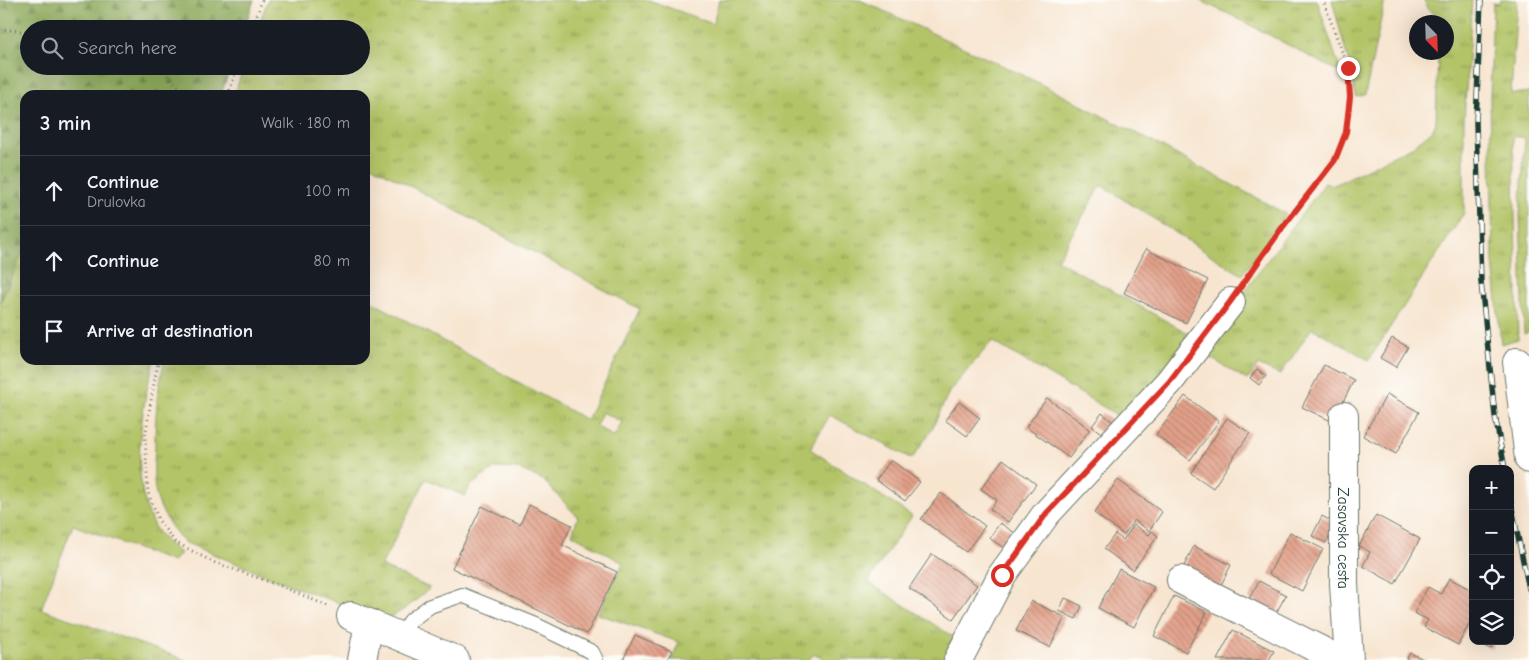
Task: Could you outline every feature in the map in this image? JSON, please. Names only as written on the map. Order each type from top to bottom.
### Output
[{"type":"street","points":[[958,660],[1002,575],[1046,514],[1169,382],[1230,302]]},
{"type":"street","points":[[1517,362],[1529,459]]},
{"type":"street","name":"Zasavska cesta","points":[[1344,416],[1344,584],[1349,660]]},
{"type":"street","points":[[1180,580],[1340,660]]},
{"type":"street","points":[[362,660],[360,619],[455,660]]},
{"type":"lane","points":[[400,636],[411,620],[430,606],[462,595],[544,628],[592,652],[596,660]]},
{"type":"path","points":[[255,20],[262,0]]},
{"type":"path","points":[[1230,302],[1282,228],[1335,160],[1346,132],[1350,97],[1348,68],[1323,0]]},
{"type":"path","points":[[0,29],[20,31]]},
{"type":"path","points":[[167,75],[183,90]]},
{"type":"path","points":[[230,90],[235,75]]},
{"type":"path","points":[[158,365],[145,437],[148,492],[159,521],[175,542],[213,562],[281,586],[360,619]]},
{"type":"green space","points":[[0,0],[254,0],[247,20],[20,20],[20,75],[228,75],[223,90],[20,90],[20,258],[0,303]]},
{"type":"green space","points":[[268,0],[649,0],[713,24],[719,0],[860,0],[1025,76],[1286,214],[1242,275],[1101,185],[1057,260],[1195,337],[1122,418],[992,341],[949,392],[932,429],[912,459],[830,415],[810,449],[912,516],[868,582],[958,640],[948,660],[826,660],[813,654],[809,660],[671,660],[679,642],[598,614],[623,563],[572,534],[578,517],[543,480],[519,469],[495,468],[470,486],[465,496],[426,479],[381,566],[430,588],[397,614],[384,620],[269,577],[184,542],[179,536],[162,511],[154,484],[156,414],[164,365],[370,365],[370,301],[587,420],[640,309],[370,165],[370,90],[236,90],[241,75],[370,75],[370,20],[260,20]],"holes":[[[602,412],[622,422],[614,437],[596,426]]]},
{"type":"green space","points":[[1199,0],[1317,0],[1341,73],[1235,17]]},
{"type":"green space","points":[[1332,0],[1385,0],[1365,95],[1356,97]]},
{"type":"green space","points":[[1424,0],[1472,0],[1464,120],[1464,213],[1369,360],[1312,328],[1280,375],[1258,365],[1247,380],[1204,354],[1250,284],[1325,183],[1334,185],[1412,147],[1433,130],[1436,122],[1438,60],[1454,60],[1454,15],[1433,15]]},
{"type":"green space","points":[[1500,0],[1517,0],[1511,94],[1529,92],[1529,332],[1524,334],[1520,215],[1525,138],[1513,136],[1518,339],[1501,344],[1493,262],[1490,97],[1493,3],[1499,4]]},
{"type":"green space","points":[[20,258],[20,365],[153,365],[142,420],[140,442],[141,484],[145,504],[152,522],[165,539],[180,553],[173,562],[73,525],[41,609],[186,660],[0,660],[0,303]]},
{"type":"building","points":[[1146,249],[1208,280],[1186,323],[1124,293]]},
{"type":"building","points":[[1392,338],[1408,347],[1396,367],[1380,358]]},
{"type":"building","points":[[1324,365],[1354,380],[1333,422],[1302,407]]},
{"type":"building","points":[[1257,369],[1266,376],[1259,385],[1250,378]]},
{"type":"building","points":[[1387,394],[1419,412],[1396,454],[1363,436]]},
{"type":"building","points":[[1185,396],[1219,421],[1190,460],[1156,435]]},
{"type":"building","points":[[1047,398],[1090,429],[1069,458],[1026,427]]},
{"type":"building","points":[[959,402],[980,418],[967,436],[945,420]]},
{"type":"building","points":[[1102,413],[1120,428],[1110,440],[1092,426]]},
{"type":"building","points":[[1227,418],[1250,433],[1213,488],[1191,473]]},
{"type":"building","points":[[1003,459],[1036,484],[1008,522],[990,509],[997,500],[981,489]]},
{"type":"building","points":[[891,460],[920,482],[905,501],[876,480]]},
{"type":"building","points":[[1118,480],[1162,512],[1149,531],[1134,520],[1124,535],[1094,513]]},
{"type":"building","points":[[941,493],[985,526],[966,552],[921,519]]},
{"type":"building","points":[[529,504],[572,525],[562,545],[617,572],[587,634],[452,568],[482,506],[520,525]]},
{"type":"building","points":[[1376,515],[1420,539],[1395,584],[1363,566],[1370,552],[1359,546]]},
{"type":"building","points":[[1322,516],[1336,524],[1326,543],[1312,536]]},
{"type":"building","points":[[1000,523],[1021,537],[1010,552],[989,538]]},
{"type":"building","points":[[1134,525],[1149,535],[1152,531],[1158,536],[1133,570],[1104,549],[1115,534],[1123,540]]},
{"type":"building","points":[[1290,532],[1323,549],[1302,591],[1269,574]]},
{"type":"building","points":[[1194,546],[1231,565],[1218,591],[1181,572]]},
{"type":"building","points":[[932,554],[977,585],[953,619],[909,588]]},
{"type":"building","points":[[1119,569],[1154,587],[1134,627],[1098,608]]},
{"type":"building","points":[[1449,578],[1469,589],[1469,624],[1458,645],[1424,627],[1428,620],[1414,613],[1428,587],[1441,594]]},
{"type":"building","points":[[1259,581],[1286,595],[1276,613],[1249,599]]},
{"type":"building","points":[[1174,596],[1207,612],[1186,652],[1154,636]]},
{"type":"building","points":[[1065,598],[1082,606],[1076,619],[1059,611]]},
{"type":"building","points":[[1031,601],[1065,617],[1050,647],[1016,631]]},
{"type":"building","points":[[1233,630],[1274,651],[1269,660],[1217,660]]},
{"type":"building","points":[[635,635],[672,651],[667,660],[623,660]]},
{"type":"building","points":[[1484,645],[1494,645],[1491,649]]},
{"type":"building","points":[[1410,653],[1425,660],[1406,660]]},
{"type":"railway","points":[[1481,0],[1476,123],[1481,282],[1495,416],[1504,465]]},
{"type":"railway","points":[[1512,510],[1529,589]]},
{"type":"route","points":[[1002,575],[1046,514],[1169,382],[1230,302],[1282,228],[1335,160],[1346,132],[1350,97],[1348,68]]}]
